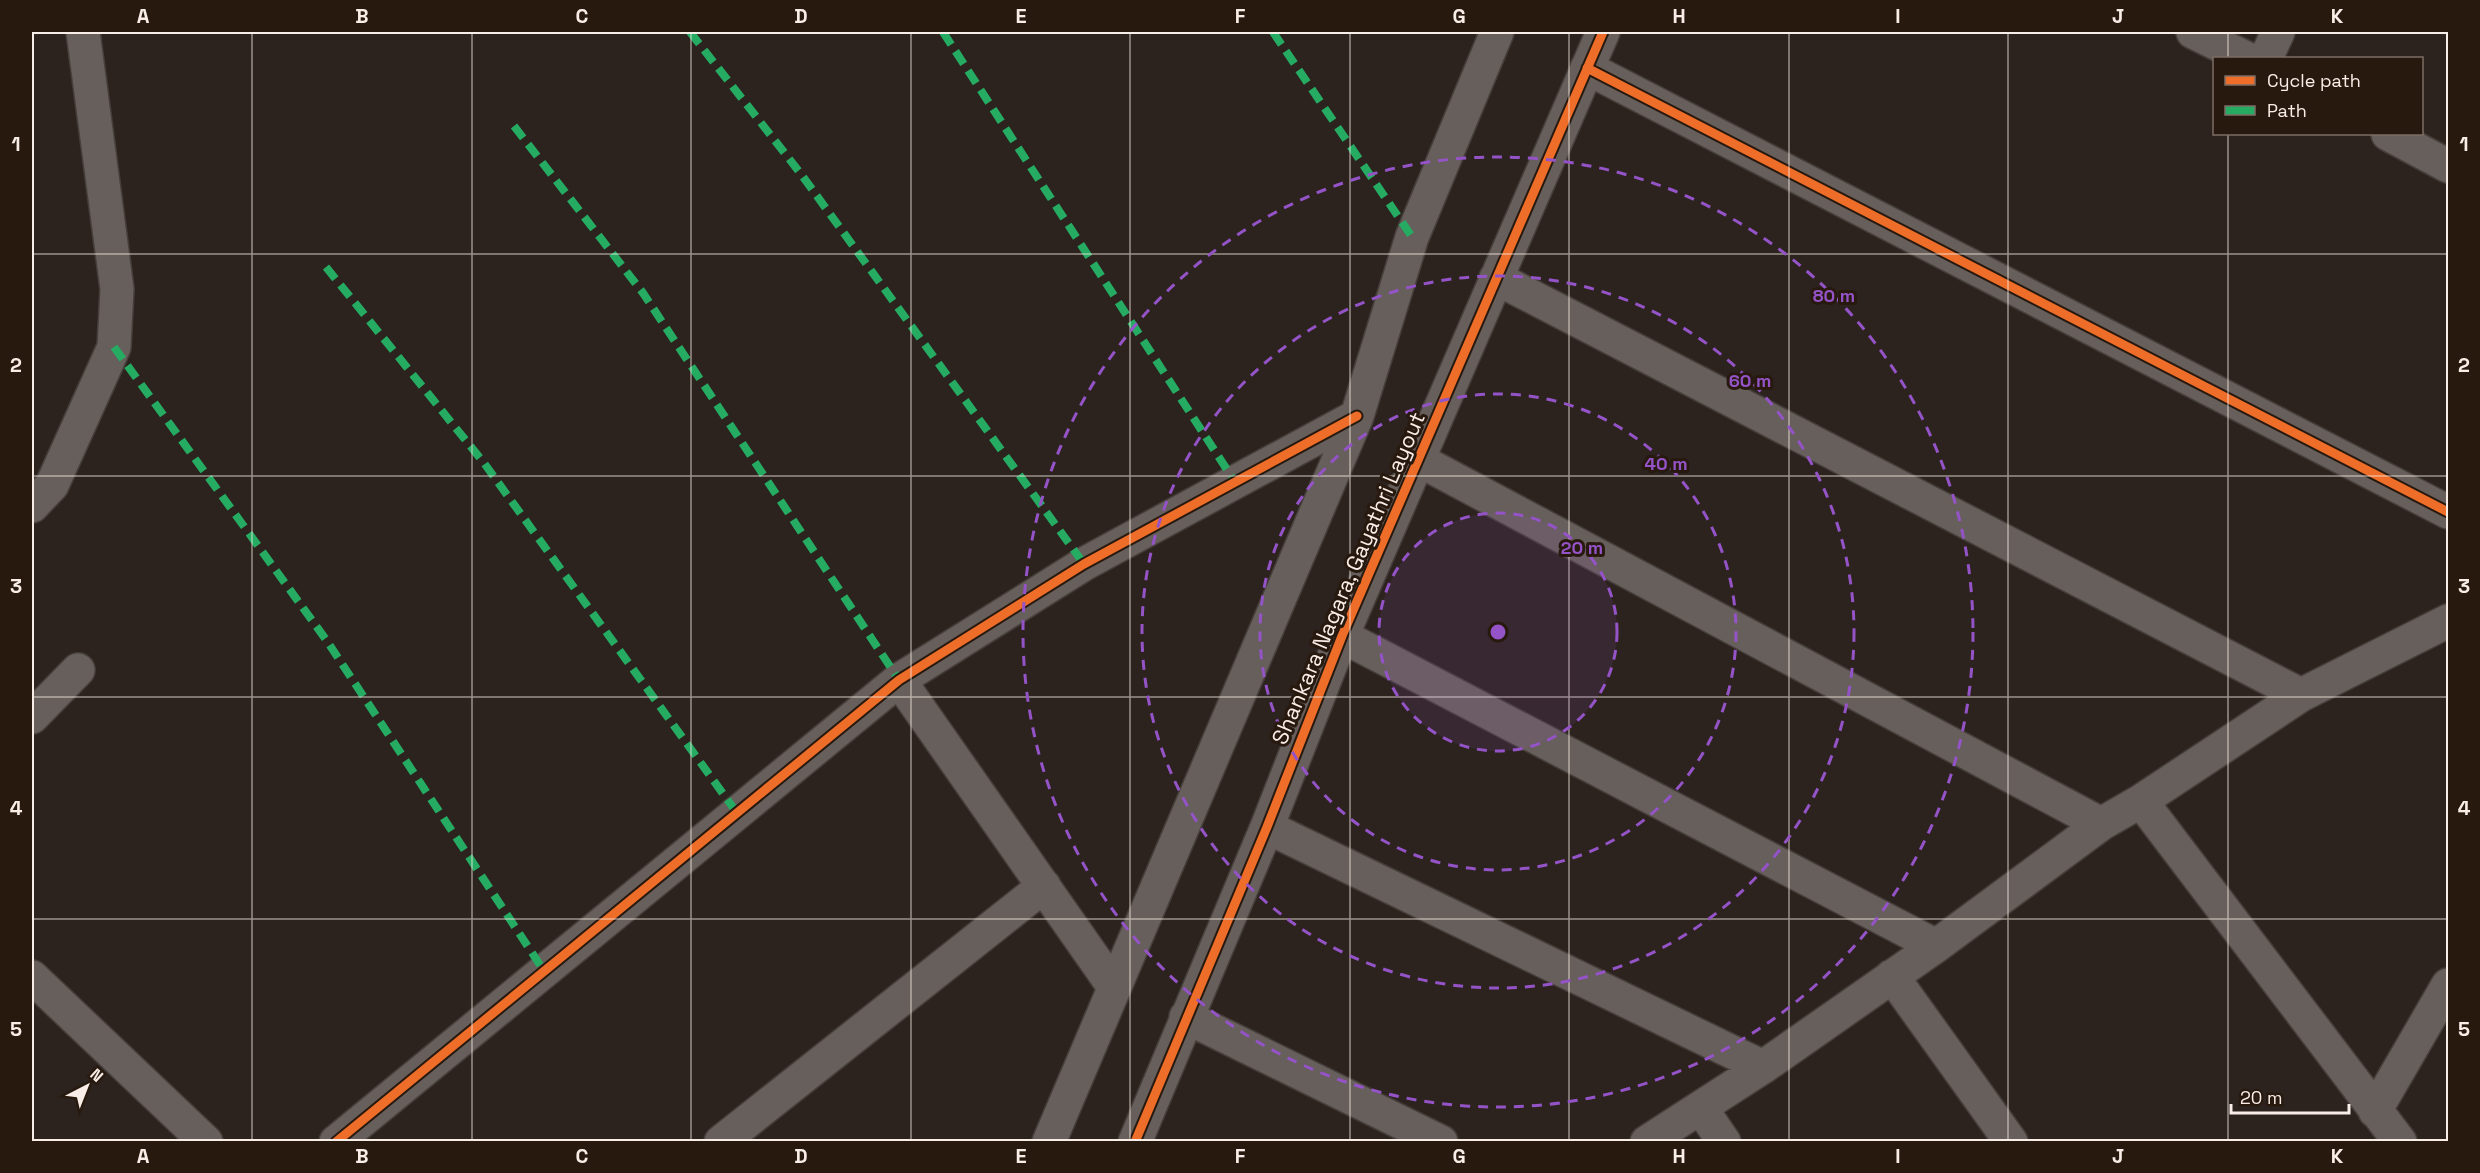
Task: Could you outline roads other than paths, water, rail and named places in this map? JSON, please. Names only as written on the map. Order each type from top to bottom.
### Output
[{"type":"street","points":[[32,506],[52,485],[114,347],[117,289],[83,32]]},
{"type":"street","points":[[1048,1140],[1357,416],[1412,237],[1497,32]]},
{"type":"street","name":"Shankara Nagara, Gayathri Layout","points":[[1135,1142],[1267,827],[1342,636],[1603,32]]},
{"type":"street","points":[[2193,32],[2244,57]]},
{"type":"street","points":[[2266,57],[2278,32]]},
{"type":"street","points":[[1587,68],[2448,512]]},
{"type":"street","points":[[2390,135],[2448,166]]},
{"type":"street","points":[[1496,278],[2301,695]]},
{"type":"street","points":[[336,1142],[899,680],[1084,564],[1357,416]]},
{"type":"street","points":[[1417,459],[2101,824]]},
{"type":"street","points":[[1647,1142],[1763,1067],[1936,946],[2101,824],[2141,801],[2301,695],[2448,621]]},
{"type":"street","points":[[1342,636],[1936,946]]},
{"type":"street","points":[[32,717],[78,670]]},
{"type":"street","points":[[899,680],[1114,987]]},
{"type":"street","points":[[2141,801],[2400,1142]]},
{"type":"street","points":[[1267,827],[1763,1067]]},
{"type":"street","points":[[721,1142],[1044,886]]},
{"type":"street","points":[[1892,976],[2011,1142]]},
{"type":"street","points":[[32,977],[206,1142]]},
{"type":"street","points":[[2375,1111],[2448,985]]},
{"type":"street","points":[[1186,1017],[1441,1142]]},
{"type":"street","points":[[1701,1108],[1724,1142]]}]
